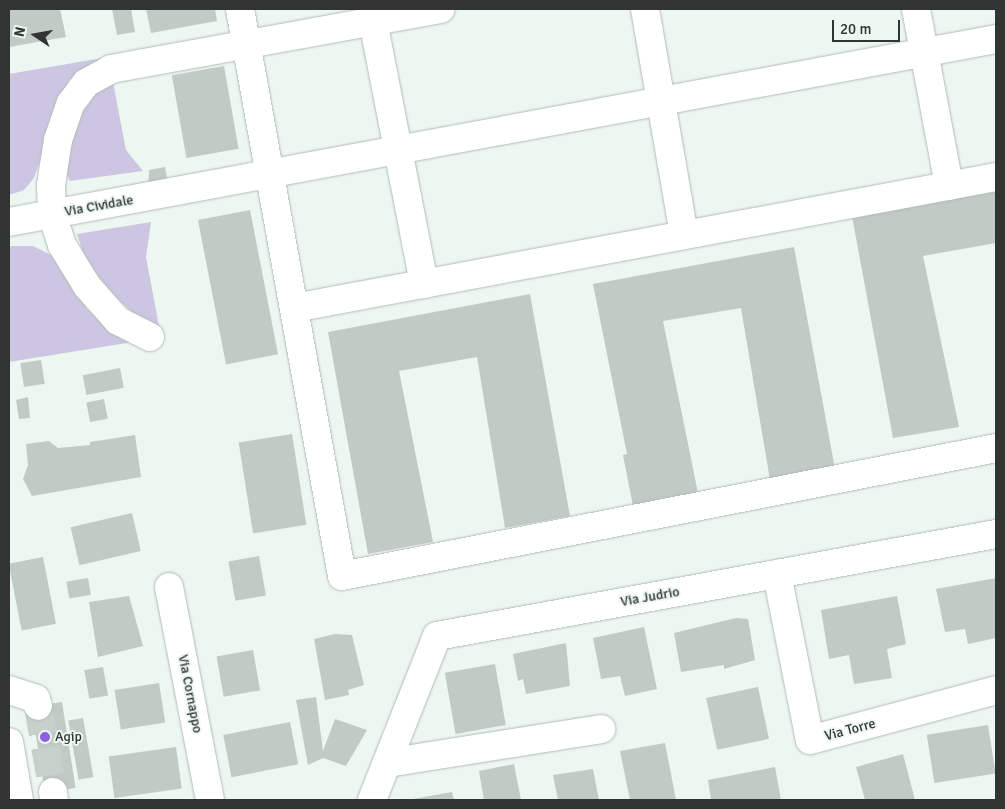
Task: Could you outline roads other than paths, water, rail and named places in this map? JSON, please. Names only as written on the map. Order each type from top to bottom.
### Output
[{"type":"street","points":[[240,9],[342,576],[996,448]]},
{"type":"street","name":"Via Cividale","points":[[150,337],[118,321],[87,286],[62,245],[52,214],[52,170],[66,115],[86,83],[111,69],[442,9]]},
{"type":"street","points":[[645,9],[684,235]]},
{"type":"street","points":[[916,9],[950,186]]},
{"type":"street","points":[[374,21],[424,284]]},
{"type":"street","name":"Via Cividale","points":[[9,222],[147,198],[996,39]]},
{"type":"street","points":[[294,308],[996,177]]},
{"type":"street","name":"Via Judrio","points":[[372,800],[437,636],[996,534]]},
{"type":"street","name":"Via Torre","points":[[777,574],[810,740],[996,690]]},
{"type":"street","name":"Via Cornappo","points":[[169,587],[210,800]]},
{"type":"street","points":[[9,690],[36,699],[38,706]]},
{"type":"street","points":[[387,763],[601,729]]},
{"type":"street","points":[[9,742],[19,800]]},
{"type":"tunnel","points":[[38,706],[53,792]]},
{"type":"place","name":"Agip","points":[[45,737]]}]
